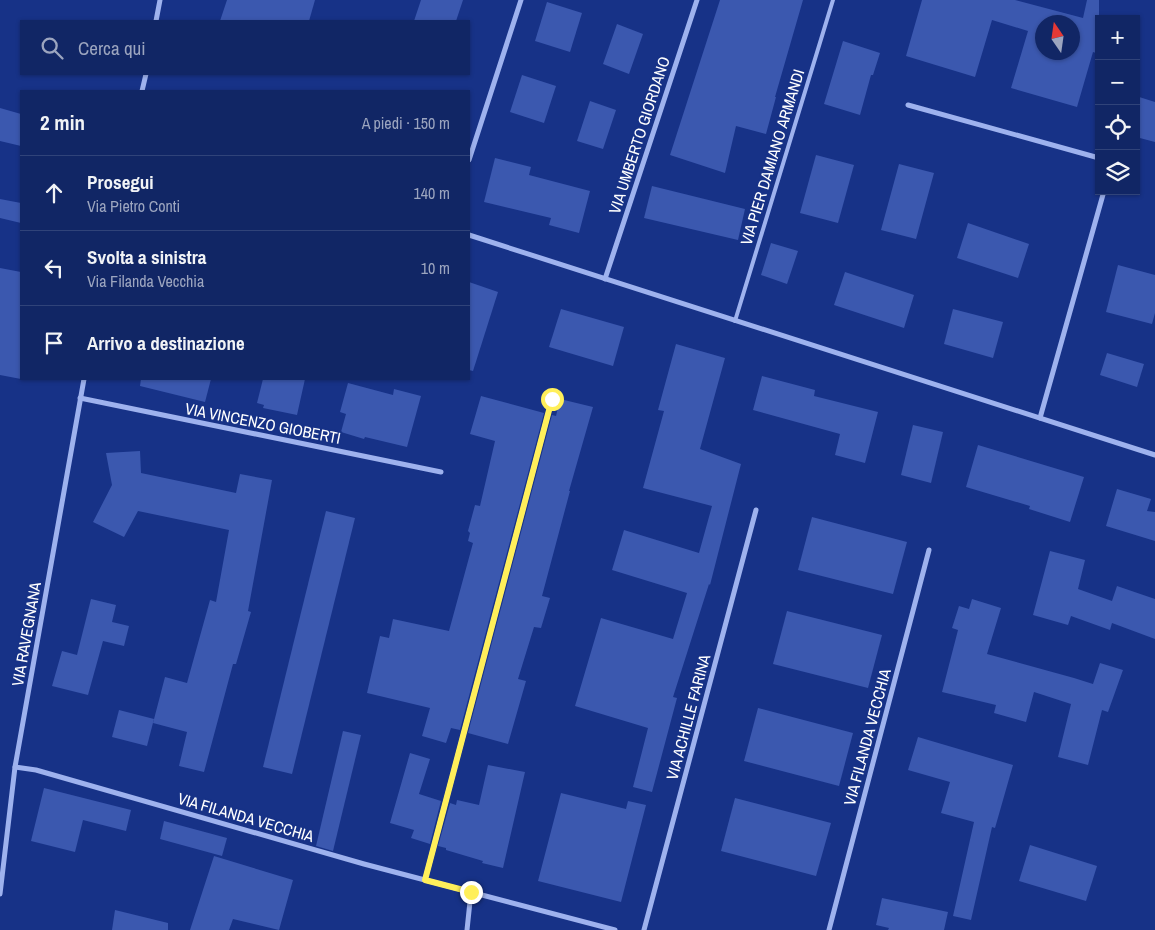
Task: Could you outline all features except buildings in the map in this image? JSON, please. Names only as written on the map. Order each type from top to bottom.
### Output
[{"type":"street","points":[[156,20],[160,0]]},
{"type":"street","points":[[470,157],[522,0]]},
{"type":"street","name":"VIA UMBERTO GIORDANO","points":[[605,279],[697,0]]},
{"type":"street","points":[[142,90],[146,75]]},
{"type":"street","points":[[908,105],[1095,157]]},
{"type":"street","points":[[1040,418],[1103,195]]},
{"type":"street","points":[[470,235],[1155,455]]},
{"type":"street","name":"VIA RAVEGNANA","points":[[0,894],[15,767],[84,380]]},
{"type":"street","name":"VIA VINCENZO GIOBERTI","points":[[80,398],[441,472]]},
{"type":"street","points":[[425,880],[552,399]]},
{"type":"street","name":"VIA ACHILLE FARINA","points":[[644,930],[756,510]]},
{"type":"street","name":"VIA FILANDA VECCHIA","points":[[829,930],[929,550]]},
{"type":"street","name":"VIA FILANDA VECCHIA","points":[[15,767],[36,770],[345,859],[615,930]]},
{"type":"street","points":[[467,930],[471,892]]},
{"type":"lane","name":"VIA PIER DAMIANO ARMANDI","points":[[735,320],[833,0]]},
{"type":"route","points":[[471,892],[425,880],[552,399]]}]
